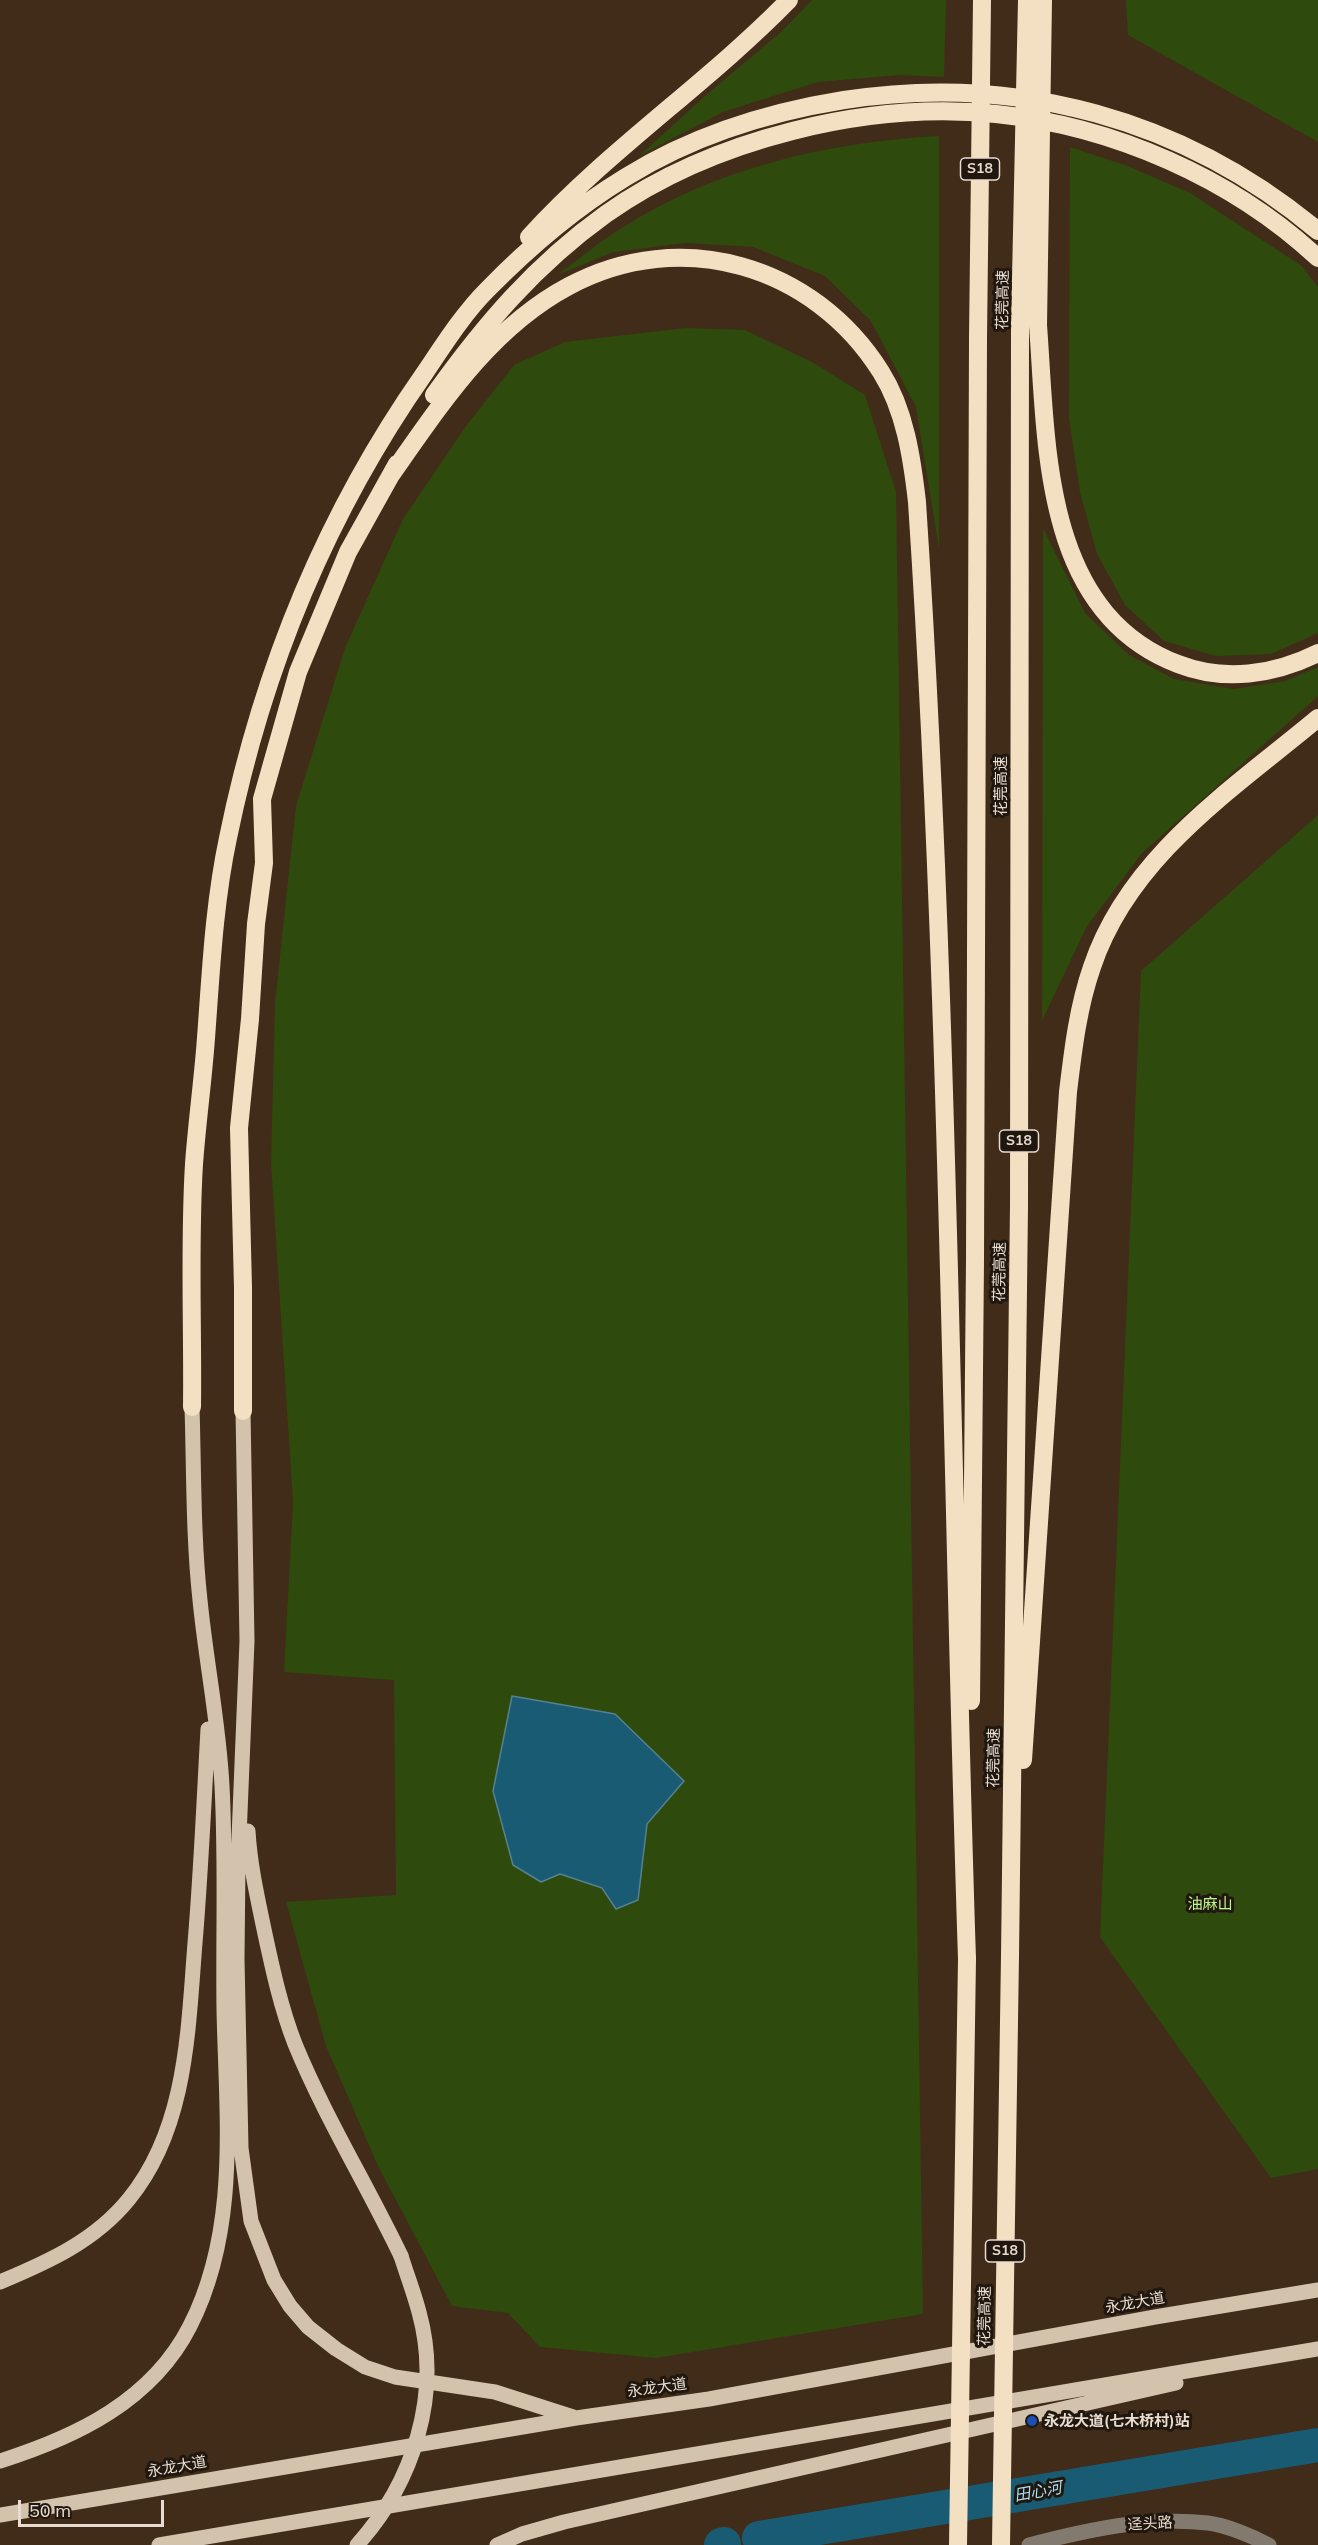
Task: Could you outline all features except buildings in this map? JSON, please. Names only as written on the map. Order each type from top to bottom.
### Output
[{"type":"highway","points":[[192,1407],[194,1164],[211,968],[227,843],[256,721],[296,605],[358,477],[388,426],[484,292],[533,233],[585,179],[732,54],[789,0]]},
{"type":"highway","name":"花莞高速","points":[[958,2545],[975,1260],[978,338],[982,0]]},
{"type":"highway","name":"花莞高速","points":[[1000,2545],[1019,1206],[1020,325],[1027,0]]},
{"type":"highway","points":[[1043,0],[1038,325],[1047,446],[1056,505],[1074,562],[1101,608],[1141,645],[1165,659],[1212,673],[1256,673],[1277,669],[1318,653]]},
{"type":"highway","points":[[484,292],[559,224],[592,199],[630,174],[686,146],[743,124],[790,110],[888,95],[923,93],[993,95],[1079,107],[1120,119],[1164,135],[1240,174],[1279,200],[1318,231]]},
{"type":"highway","points":[[243,1411],[239,1128],[250,1019],[256,924],[264,862],[262,800],[298,672],[348,552],[430,401],[473,340],[526,281],[574,238],[608,213],[659,182],[695,165],[755,142],[795,131],[876,116],[965,113],[996,114],[1077,129],[1156,155],[1197,174],[1268,217],[1318,258]]},
{"type":"highway","points":[[391,475],[438,407],[482,353],[515,321],[579,281],[599,272],[647,259],[694,257],[717,261],[759,271],[791,285],[813,299],[849,329],[882,373],[897,405],[912,459],[917,502],[933,803],[947,1134],[967,1959]]},
{"type":"highway","points":[[1010,1956],[1064,1145],[1072,1060],[1080,1011],[1092,966],[1110,927],[1150,866],[1213,803],[1318,718]]},
{"type":"main road","points":[[0,2461],[83,2429],[127,2402],[159,2370],[189,2329],[213,2270],[224,2216],[227,2121],[222,1785],[199,1598],[192,1407]]},
{"type":"main road","points":[[243,1411],[247,1621],[237,1948],[241,2148],[251,2221],[274,2280],[290,2306],[308,2326],[336,2349],[365,2367],[403,2378],[495,2392],[576,2418]]},
{"type":"main road","points":[[0,2282],[64,2253],[89,2238],[112,2217],[129,2200],[147,2174],[162,2146],[174,2112],[182,2071],[190,2002],[210,1687]]},
{"type":"main road","points":[[243,1768],[250,1861],[282,2007],[312,2082],[401,2256],[420,2314],[425,2345],[424,2402],[415,2448],[401,2483],[388,2506],[357,2545]]},
{"type":"main road","name":"永龙大道","points":[[0,2515],[576,2418],[709,2399],[1132,2321],[1318,2290]]},
{"type":"main road","points":[[159,2545],[1318,2351]]},
{"type":"main road","points":[[497,2545],[522,2534],[564,2522],[1102,2398],[1318,2351]]},
{"type":"street","name":"迳头路","points":[[1029,2545],[1091,2529],[1157,2522],[1210,2523],[1269,2545]]},
{"type":"green space","points":[[812,0],[946,0],[944,77],[900,75],[818,82],[723,112],[639,156],[782,31]]},
{"type":"green space","points":[[1126,0],[1318,0],[1318,142],[1128,35]]},
{"type":"green space","points":[[939,136],[939,549],[916,407],[871,321],[825,276],[753,247],[686,243],[613,252],[557,275],[612,234],[656,208],[733,174],[814,152],[856,144]]},
{"type":"green space","points":[[1070,147],[1125,165],[1190,193],[1302,266],[1318,287],[1318,633],[1271,654],[1216,656],[1164,641],[1125,605],[1097,554],[1080,492],[1069,419]]},
{"type":"green space","points":[[685,328],[745,330],[812,362],[865,395],[896,492],[923,2314],[656,2358],[540,2347],[508,2313],[452,2306],[378,2166],[326,2046],[286,1902],[396,1895],[394,1680],[284,1672],[293,1502],[271,1163],[275,1003],[296,806],[345,648],[403,519],[466,426],[514,365],[565,342]]},
{"type":"green space","points":[[1043,528],[1085,613],[1129,655],[1174,679],[1234,689],[1285,681],[1318,667],[1318,696],[1142,853],[1087,926],[1042,1021]]},
{"type":"green space","name":"油麻山","points":[[1318,815],[1318,2169],[1271,2178],[1100,1937],[1141,971]]},
{"type":"water","points":[[512,1696],[615,1714],[684,1781],[647,1824],[638,1900],[616,1909],[602,1888],[560,1874],[541,1882],[513,1865],[493,1791]]},
{"type":"waterway","name":"田心河","points":[[759,2538],[1318,2445]]},
{"type":"place","name":"永龙大道(七木桥村)站","points":[[1032,2421]]}]
